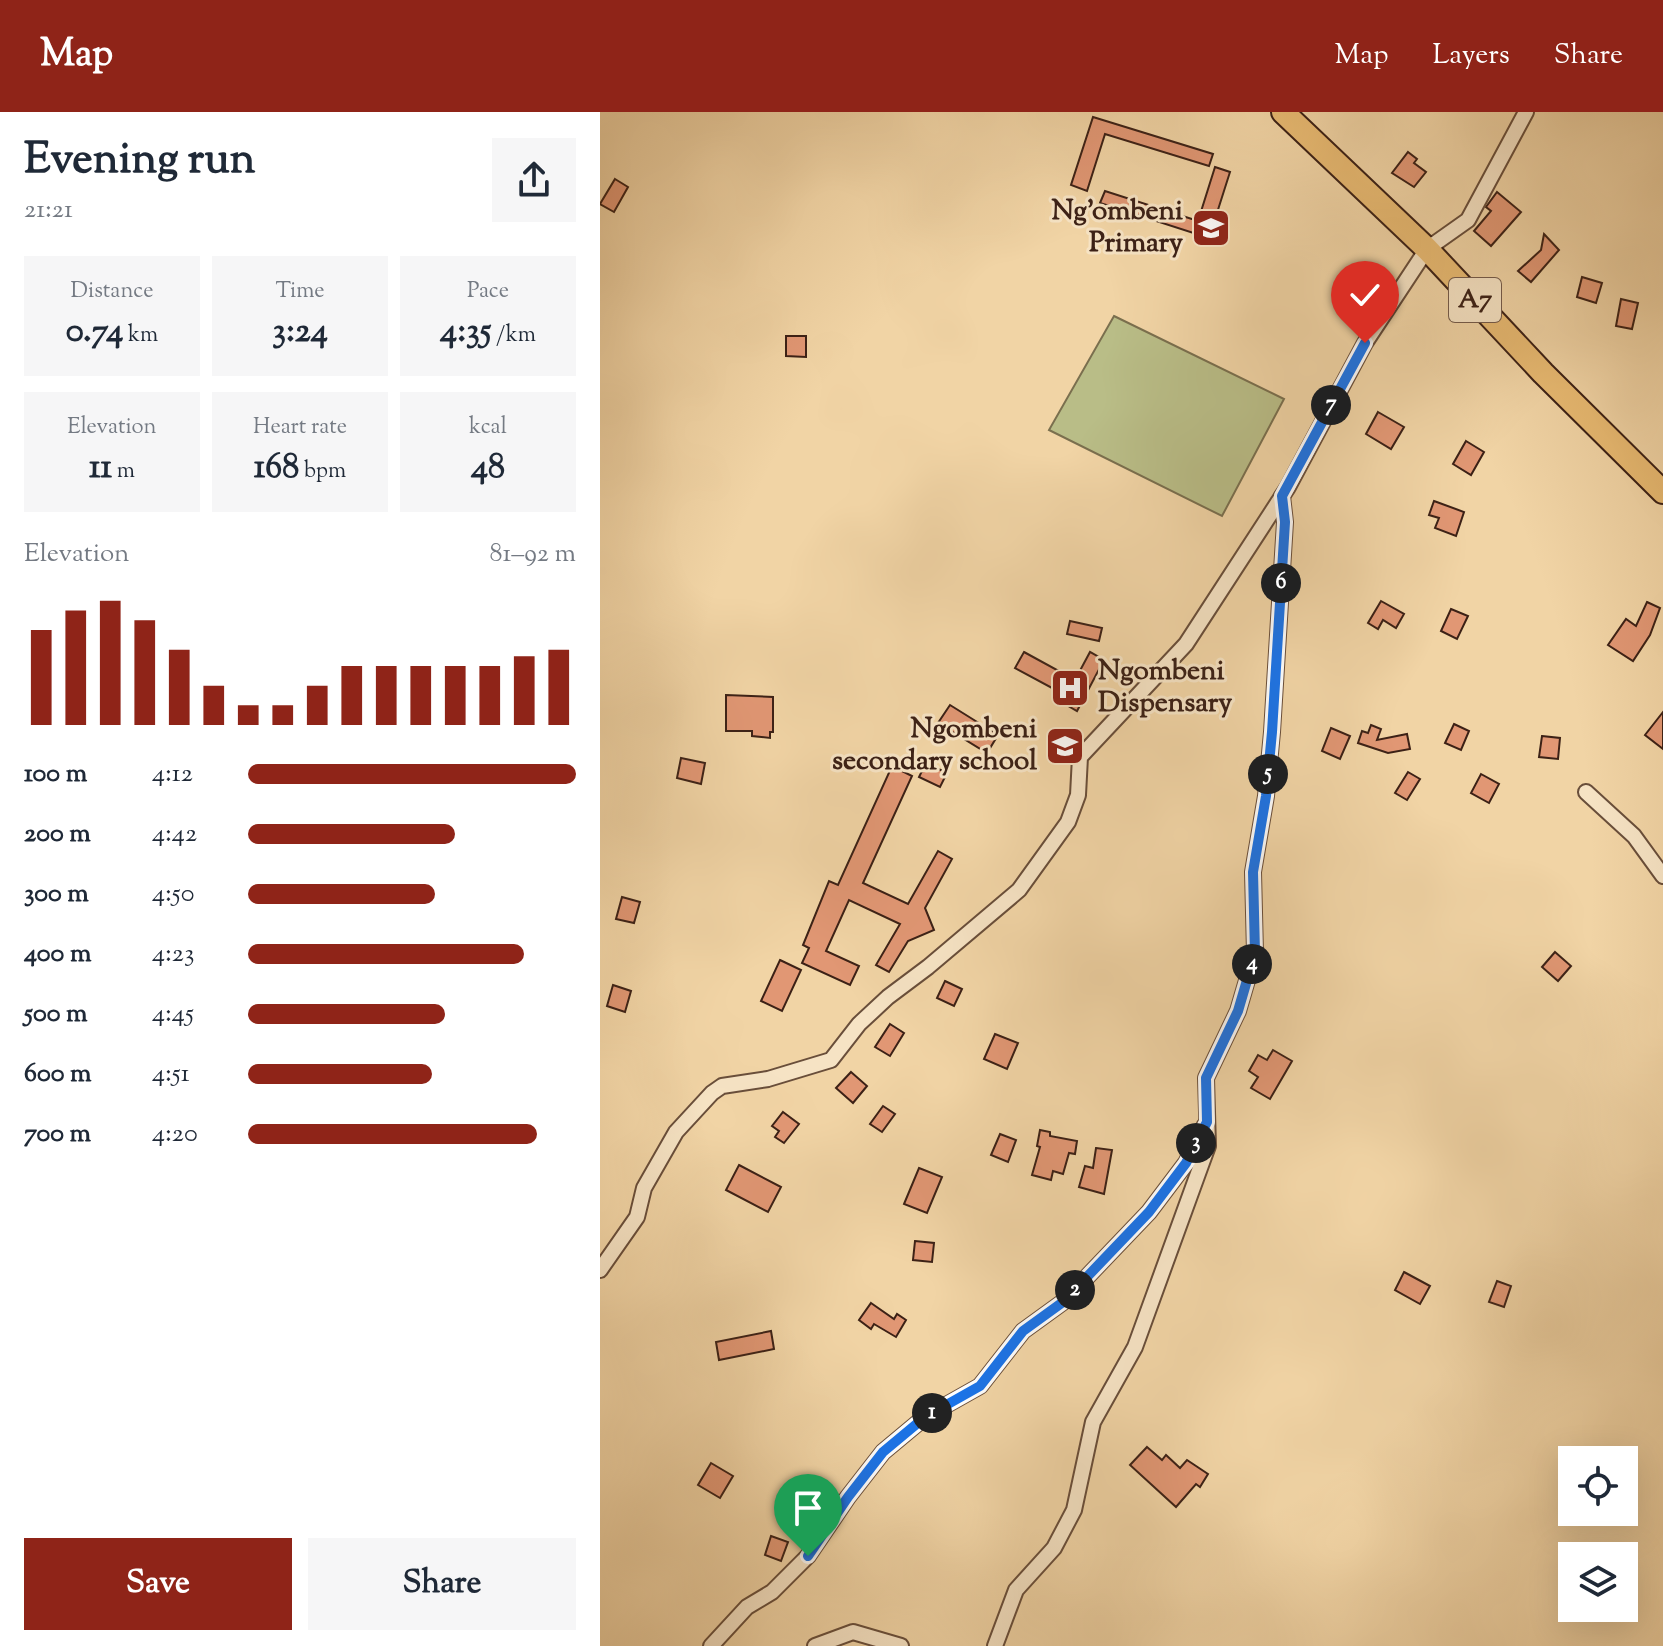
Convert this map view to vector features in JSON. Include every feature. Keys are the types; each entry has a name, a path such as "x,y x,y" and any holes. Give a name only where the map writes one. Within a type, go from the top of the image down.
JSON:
{"highway":[{"name":"A7","path":"1283,112 1427,249 1543,373 1663,492"}],"street":[{"path":"600,1270 637,1217 644,1188 676,1132 712,1093 722,1086 768,1079 831,1060 859,1024 888,997 1019,890 1068,822 1078,795 1080,757 1186,644 1282,496 1365,343 1427,249 1468,220 1526,112"},
{"path":"995,1646 1016,1590 1054,1548 1074,1510 1093,1422 1135,1347 1208,1146 1206,1078 1238,1011 1255,953 1253,872 1266,796 1272,732 1285,522 1282,496"},
{"path":"1586,792 1634,836 1663,876"},
{"path":"711,1646 747,1607 772,1592 808,1556 883,1452 925,1417 980,1386 1023,1331 1063,1302 1149,1212 1186,1163 1207,1122"},
{"path":"815,1646 853,1632 901,1646"}],"green space":[{"path":"1114,316 1284,399 1222,516 1049,430"}],"building":[{"path":"1093,117 1213,154 1209,166 1105,134 1087,191 1071,185"},
{"path":"1408,152 1417,159 1414,163 1426,172 1414,187 1392,173"},
{"path":"1215,167 1230,172 1209,238 1100,203 1105,191 1198,221"},
{"path":"615,179 628,187 614,212 600,204"},
{"path":"1497,192 1521,212 1491,246 1474,231 1491,211 1486,207"},
{"path":"1544,234 1559,250 1531,282 1518,271 1541,250"},
{"path":"1582,277 1602,283 1596,303 1577,297"},
{"path":"1621,299 1638,303 1632,329 1616,326"},
{"path":"786,336 806,336 806,357 786,356"},
{"path":"1378,412 1404,427 1391,449 1366,434"},
{"path":"1466,441 1484,452 1471,475 1453,464"},
{"path":"1434,501 1464,512 1456,536 1435,528 1439,518 1429,515"},
{"path":"1381,601 1404,614 1396,628 1383,620 1378,629 1368,623"},
{"path":"1647,602 1660,608 1650,635 1633,661 1608,645 1626,619 1636,626"},
{"path":"1451,609 1468,616 1457,639 1441,631"},
{"path":"1070,621 1102,628 1099,641 1067,634"},
{"name":"Ngombeni Dispensary","path":"1024,652 1075,680 1090,652 1104,660 1077,711 1063,703 1067,696 1015,668"},
{"path":"726,695 773,697 773,732 770,732 770,738 752,736 752,731 726,731"},
{"path":"950,705 998,735 987,753 938,723"},
{"path":"1663,712 1663,749 1645,735"},
{"path":"1454,724 1469,731 1461,750 1445,743"},
{"path":"1371,725 1381,729 1377,740 1407,734 1410,749 1388,753 1358,743 1362,731 1368,733"},
{"path":"1331,728 1350,736 1340,759 1322,751"},
{"path":"1542,736 1560,738 1558,759 1539,757"},
{"path":"681,758 705,763 701,784 677,778"},
{"path":"926,763 947,773 940,787 919,777"},
{"path":"892,766 912,776 863,883 908,904 938,851 952,859 925,908 934,930 908,941 889,972 876,965 900,924 849,900 826,951 859,966 850,985 802,963 809,948 803,945 829,881 838,885"},
{"path":"1408,772 1420,779 1407,800 1395,793"},
{"path":"1481,774 1499,784 1489,803 1471,793"},
{"path":"622,897 640,902 634,923 616,919"},
{"path":"1555,952 1571,966 1558,981 1542,967"},
{"path":"780,960 801,970 782,1011 761,1001"},
{"path":"945,981 962,989 954,1006 937,998"},
{"path":"613,985 631,991 625,1012 607,1006"},
{"path":"890,1024 904,1033 890,1056 875,1047"},
{"path":"995,1034 1018,1043 1007,1069 984,1059"},
{"path":"1273,1050 1292,1061 1270,1099 1251,1088 1258,1077 1249,1071 1258,1055 1267,1060"},
{"path":"851,1072 867,1086 853,1103 836,1088"},
{"path":"883,1106 895,1114 882,1132 870,1124"},
{"path":"783,1112 799,1124 784,1143 775,1137 779,1131 772,1126"},
{"path":"1040,1130 1050,1132 1050,1136 1077,1141 1075,1154 1069,1153 1063,1174 1053,1171 1051,1180 1032,1175 1040,1147 1037,1146"},
{"path":"1000,1134 1016,1140 1008,1162 991,1155"},
{"path":"1096,1148 1112,1150 1104,1194 1079,1187 1085,1166 1093,1168"},
{"path":"739,1165 781,1187 768,1212 726,1190"},
{"path":"919,1168 942,1177 927,1213 904,1204"},
{"path":"915,1241 934,1243 932,1262 913,1260"},
{"path":"1404,1272 1430,1286 1420,1304 1395,1290"},
{"path":"1497,1281 1511,1286 1504,1307 1489,1302"},
{"path":"871,1303 894,1319 897,1314 906,1320 896,1337 874,1324 871,1329 859,1320"},
{"path":"771,1331 774,1349 719,1360 716,1342"},
{"path":"1147,1447 1162,1460 1166,1455 1180,1468 1187,1460 1208,1474 1200,1487 1196,1484 1176,1507 1130,1465"},
{"path":"711,1463 733,1476 720,1498 698,1485"},
{"path":"771,1536 788,1542 781,1561 765,1555"}],"place":[{"name":"Ng'ombeni Primary","path":"1211,228"},
{"name":"Ngombeni Dispensary","path":"1070,688"},
{"name":"Ngombeni secondary school","path":"1065,746"}],"route":[{"path":"808,1556 883,1452 925,1417 980,1386 1023,1331 1063,1302 1149,1212 1186,1163 1207,1122 1206,1078 1238,1011 1255,953 1253,872 1266,796 1272,732 1285,522 1282,496 1365,343"}]}
